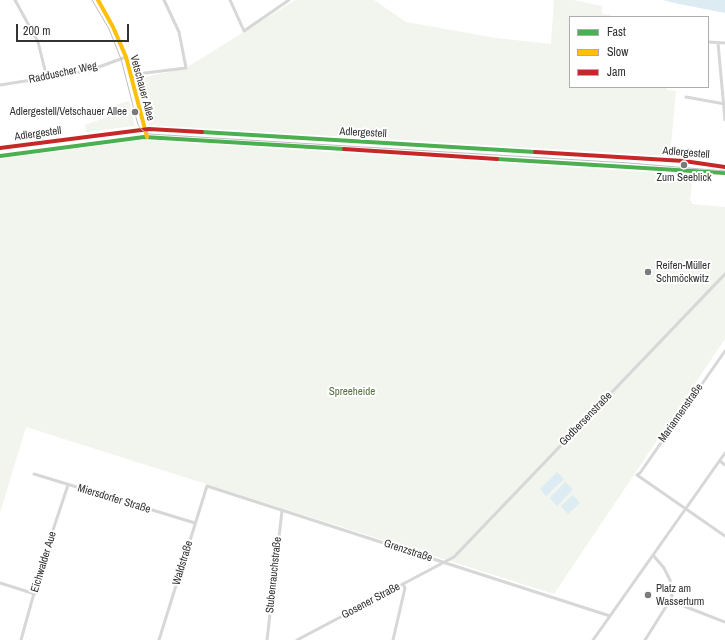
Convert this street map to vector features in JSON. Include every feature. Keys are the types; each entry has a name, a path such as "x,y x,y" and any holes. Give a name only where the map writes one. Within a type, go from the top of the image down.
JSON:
{"main road":[{"name":"Vetschauer Allee","path":"98,0 126,57 147,137"},
{"name":"Adlergestell","path":"0,148 144,129 684,161 725,167"},
{"name":"Adlergestell","path":"0,156 147,137 725,173"},
{"path":"14,146 15,154"}],"street":[{"path":"15,0 38,42 48,78"},
{"path":"132,77 145,73 186,68 179,32 164,0"},
{"path":"230,0 244,31 289,0"},
{"path":"709,42 725,43"},
{"path":"718,43 725,120"},
{"name":"Radduscher Weg","path":"0,85 88,71 126,57"},
{"path":"686,97 724,104"},
{"name":"Godbersenstraße","path":"445,563 457,554 725,274"},
{"name":"Mariannenstraße","path":"687,511 637,475 640,474 725,350"},
{"path":"593,640 653,555 687,511 725,453"},
{"path":"720,461 725,465"},
{"name":"Miersdorfer Straße","path":"34,474 195,523"},
{"name":"Eichwalder Aue","path":"21,640 35,594 44,557 68,485"},
{"name":"Grenzstraße","path":"207,486 610,616"},
{"name":"Waldstraße","path":"159,640 207,486"},
{"name":"Stubenrauchstraße","path":"267,640 282,511"},
{"path":"687,511 725,536"},
{"path":"646,640 671,601 670,580 664,568 653,555"},
{"name":"Gosener Straße","path":"297,640 445,563"},
{"path":"0,583 35,594"},
{"path":"393,640 405,588 404,584"},
{"path":"671,601 725,622"}],"green space":[{"path":"295,0 374,0 406,22 496,38 551,44 554,0 574,0 602,6 602,14 611,16 569,16 569,88 667,88 667,90 676,91 670,156 148,125 137,79 186,68"},
{"path":"129,101 135,126 86,132 85,125 110,116 108,107"},
{"name":"Spreeheide","path":"142,140 693,175 690,201 692,201 692,204 725,207 725,339 554,594 26,427 0,513 0,159"}],"shaded area":[{"path":"663,0 725,0 725,13 679,4"},
{"path":"557,472 564,479 546,496 540,489"},
{"path":"565,482 573,489 557,506 550,498"},
{"path":"573,495 580,503 568,514 561,506"}],"tram line":[{"path":"92,0 109,29 121,59 138,125 142,130 149,134 629,163 725,171"}],"traffic: fast":[{"path":"202,132 535,152"},
{"path":"0,156 144,137 344,149"},
{"path":"497,159 725,173"}],"traffic: slow":[{"path":"98,0 113,27 126,57 147,137"}],"traffic: jam":[{"path":"0,148 149,129 202,132"},
{"path":"344,149 497,159"},
{"path":"535,152 684,161 725,167"}],"place":[{"name":"Adlergestell/Vetschauer Allee","path":"135,112"},
{"name":"Zum Seeblick","path":"684,165"},
{"name":"Reifen-Müller Schmöckwitz","path":"648,272"},
{"name":"Platz am Wasserturm","path":"648,595"}]}
